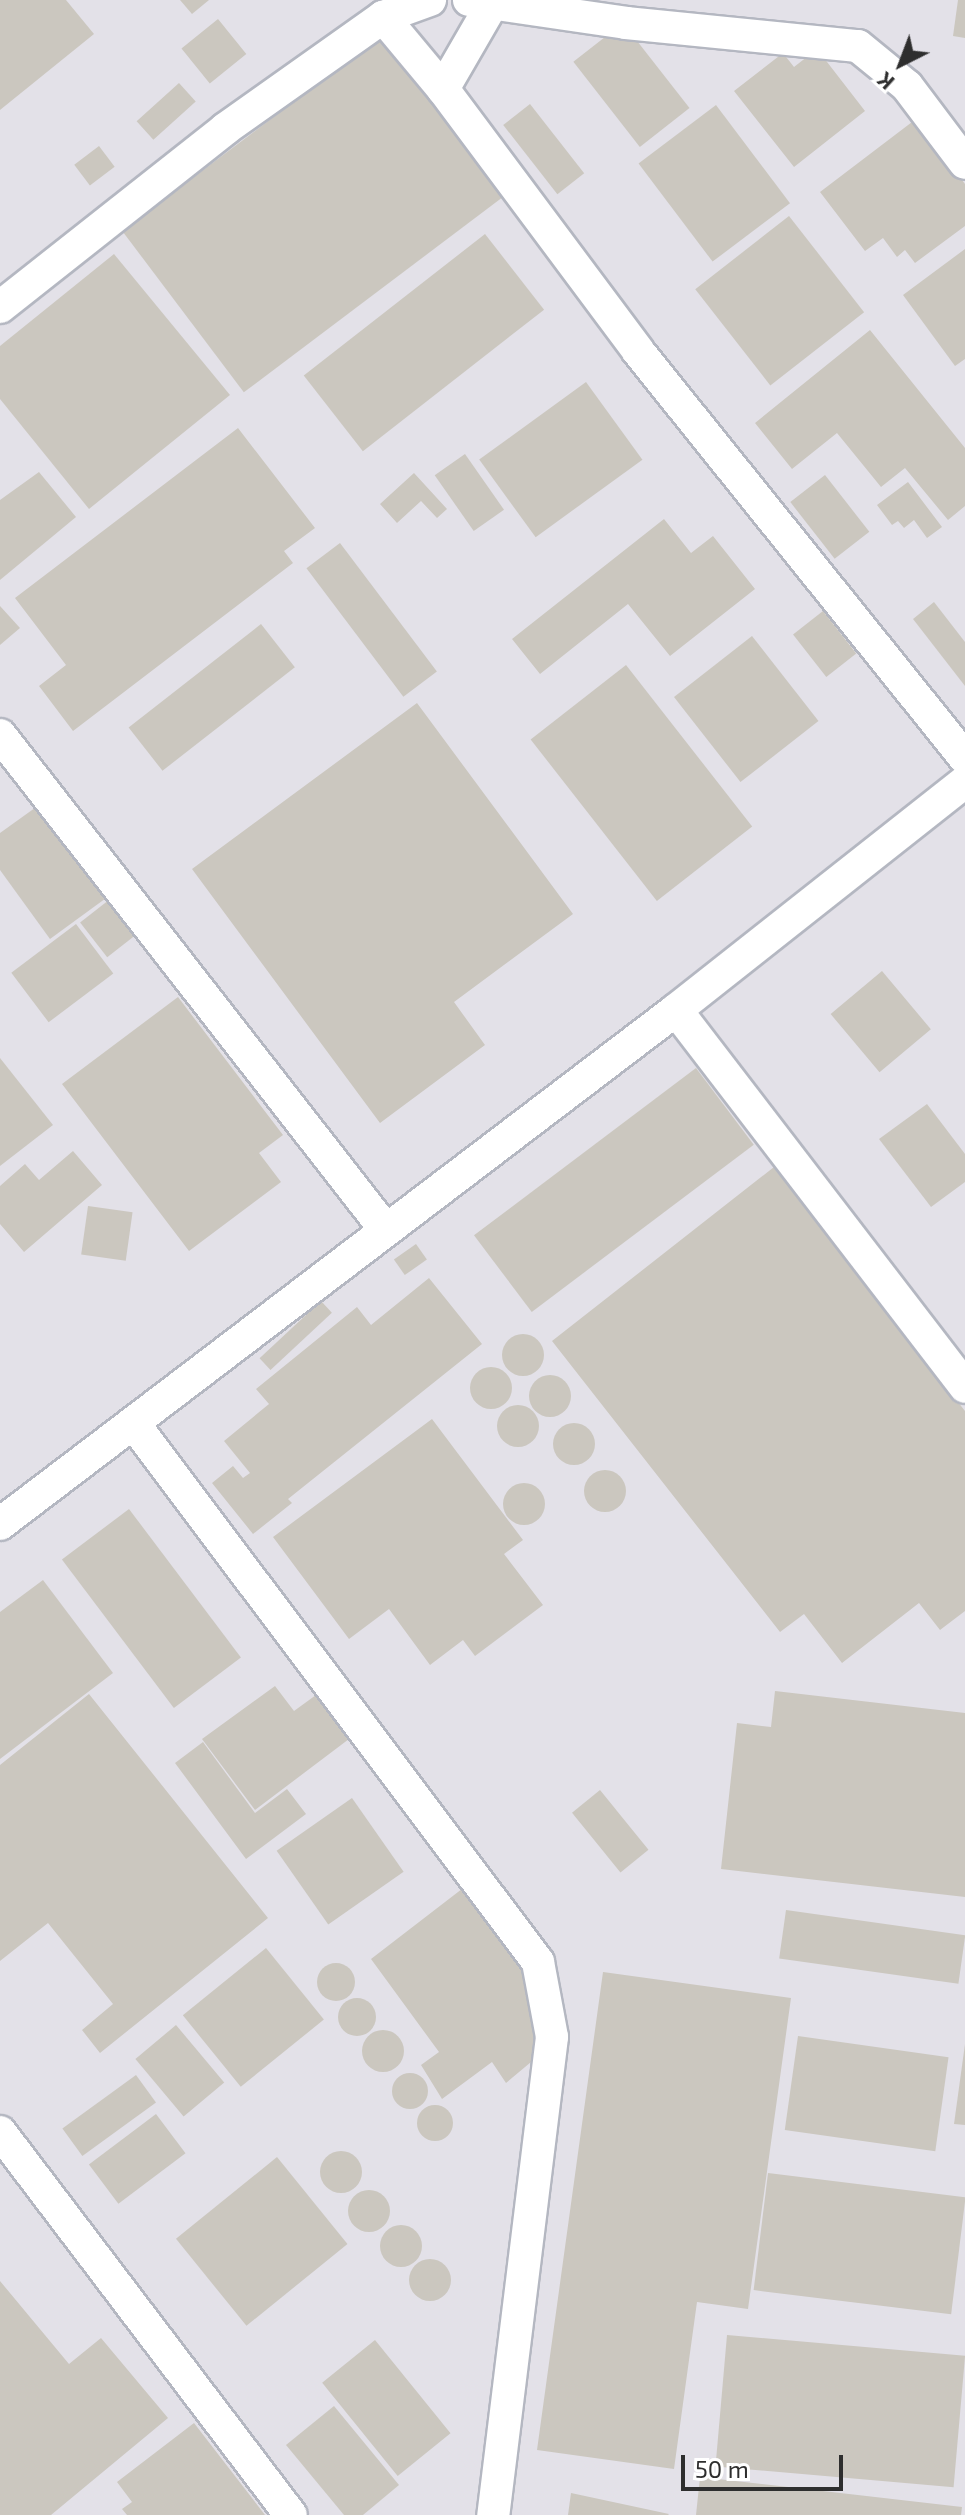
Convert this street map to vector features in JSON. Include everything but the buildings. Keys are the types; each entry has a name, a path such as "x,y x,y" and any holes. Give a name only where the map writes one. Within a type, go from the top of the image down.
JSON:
{"street":[{"path":"0,307 225,129 383,17 430,0"},
{"path":"443,89 480,2 858,46 907,86 965,163"},
{"path":"383,17 443,89 638,351 965,758"},
{"path":"0,735 385,1229"},
{"path":"0,1524 676,1010 965,782"},
{"path":"676,1010 965,1387"},
{"path":"134,1424 538,1962 552,2037 493,2515"},
{"path":"0,2132 291,2515"}],"shaded area":[{"path":"0,0 965,0 965,2515 0,2515"}]}
